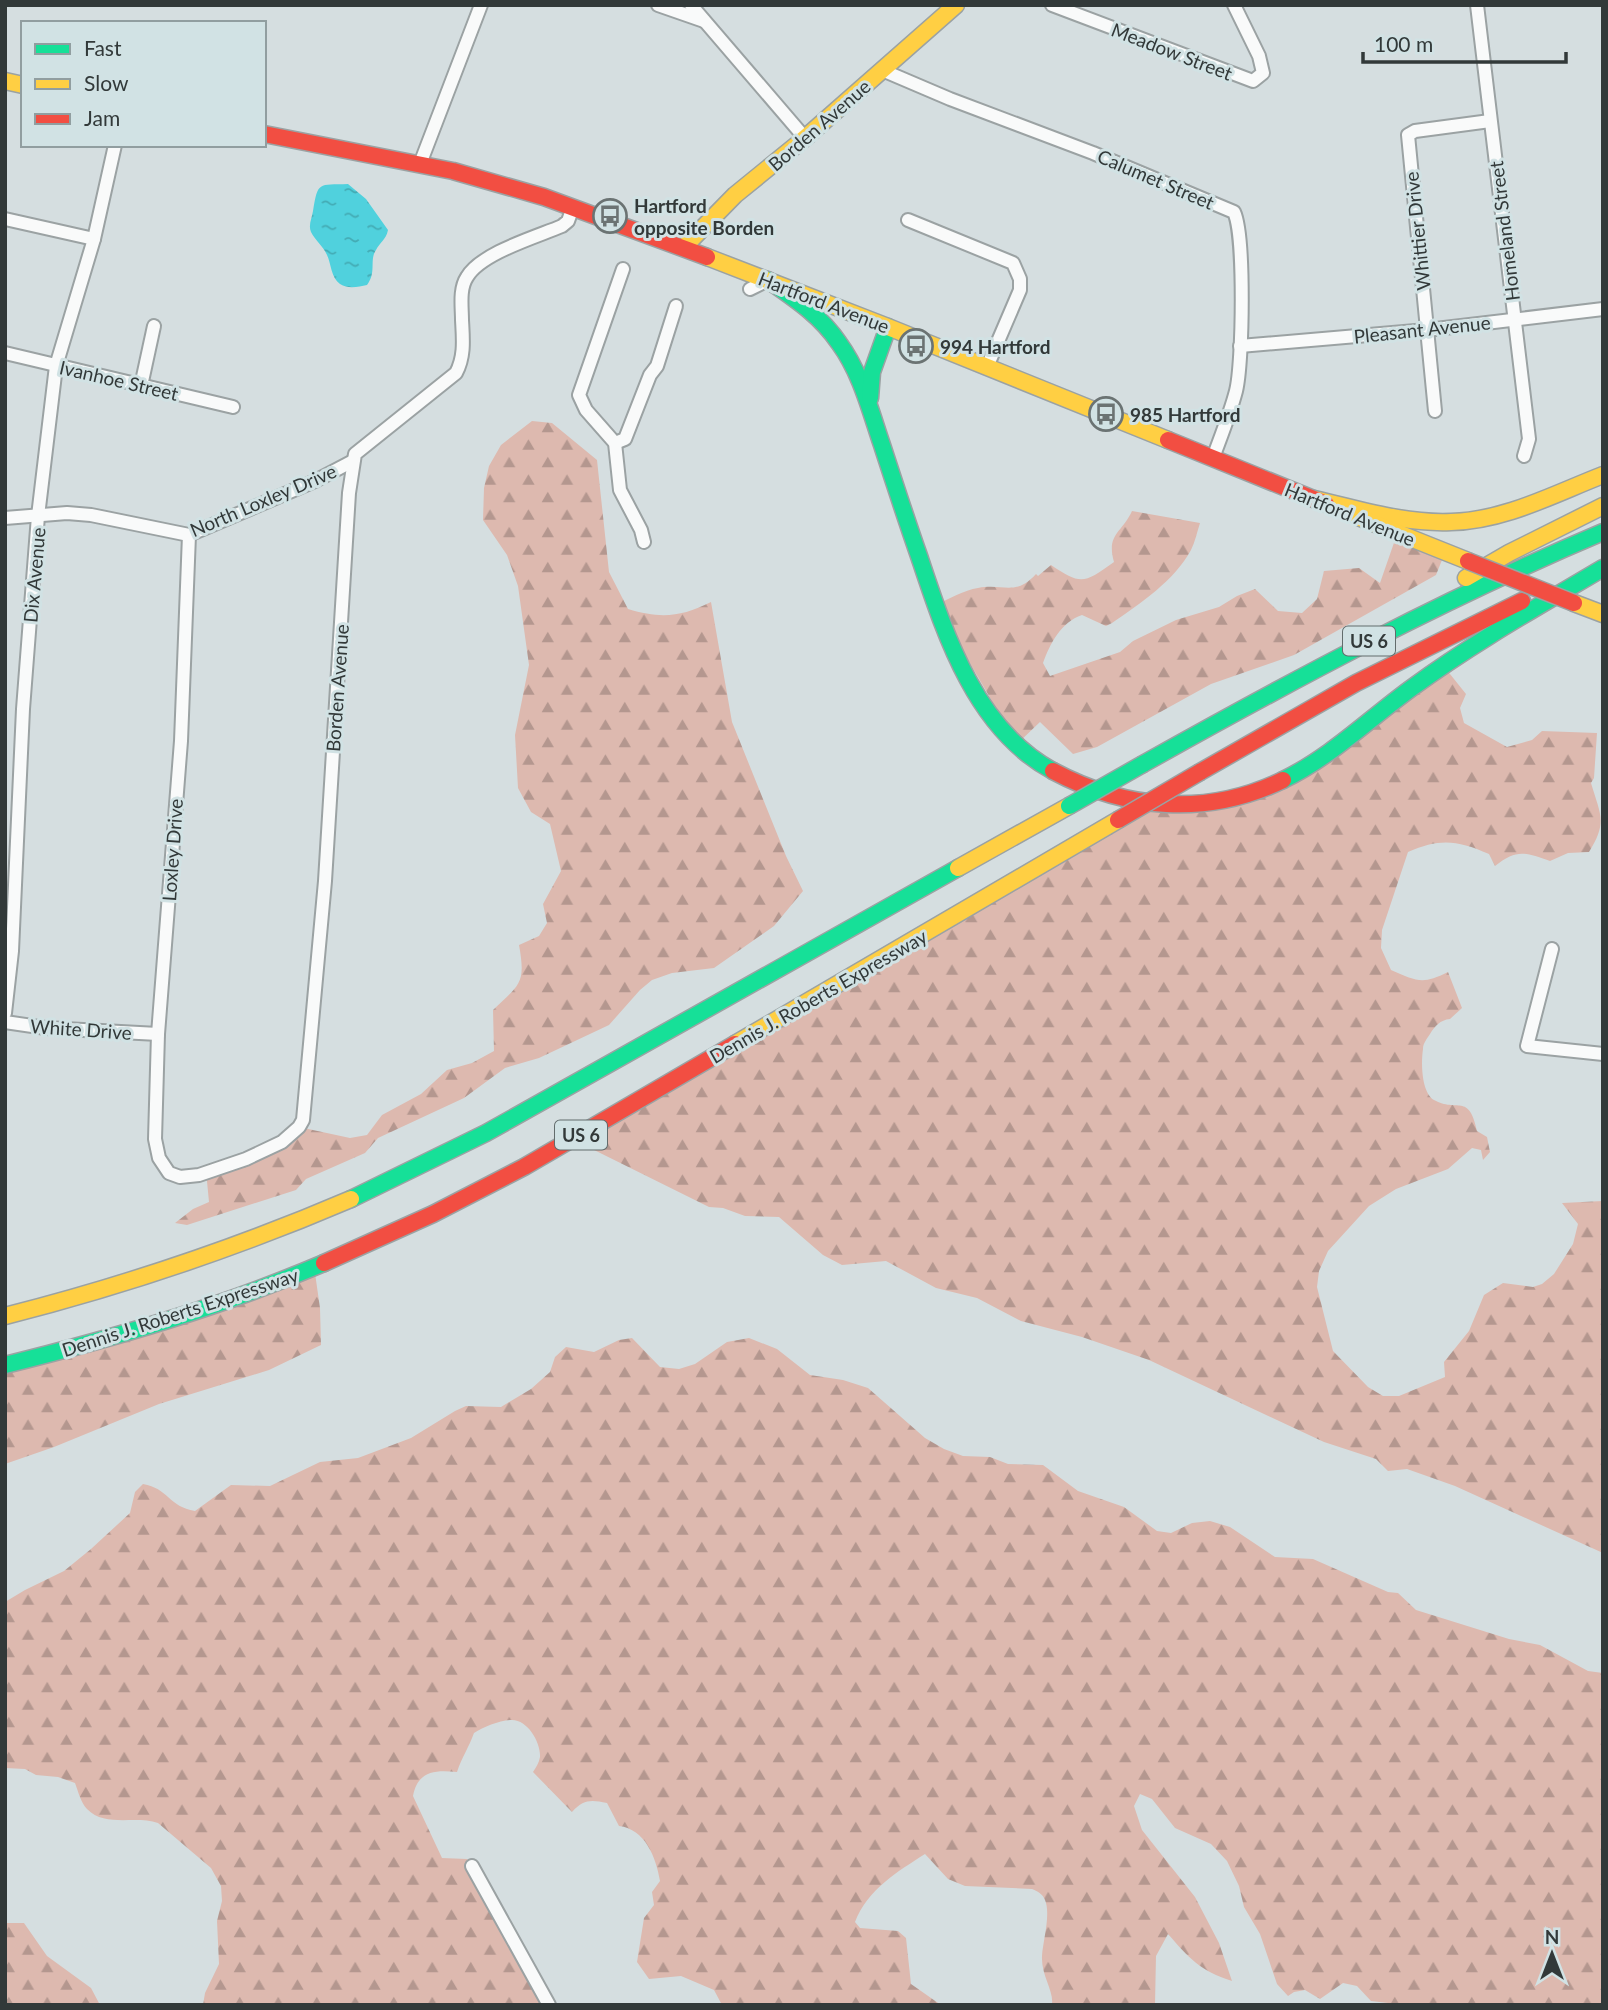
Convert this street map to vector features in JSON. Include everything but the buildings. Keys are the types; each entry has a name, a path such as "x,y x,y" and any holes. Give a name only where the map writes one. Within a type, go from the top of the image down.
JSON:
{"main road":[{"name":"Borden Avenue","path":"684,247 727,202 805,138 956,5"},
{"name":"Hartford Avenue","path":"266,134 420,164 505,185 573,207 684,247 888,327 1603,614"},
{"path":"768,280 812,311 837,337 855,369 947,640 982,706 1013,741 1053,772 1085,788 1136,803 1184,806 1221,802 1258,792 1291,777 1324,757 1411,688 1464,651 1603,567"},
{"path":"875,427 870,384 874,363 888,327"},
{"path":"1314,499 1405,517 1461,522 1498,514 1603,475"},
{"path":"1377,637 1476,572 1603,506"},
{"name":"US 6","path":"5,1315 118,1285 224,1250 316,1214 406,1173 516,1115 1143,764 1377,637 1501,576 1603,532"},
{"name":"Dennis J. Roberts Expressway","path":"5,1365 123,1333 265,1287 446,1207 578,1137 1312,707 1488,616 1603,567"}],"street":[{"path":"420,164 481,5"},
{"path":"658,5 704,21"},
{"path":"691,5 805,138"},
{"name":"Meadow Street","path":"1052,5 1253,82 1263,73 1259,56 1234,5"},
{"name":"Homeland Street","path":"1477,5 1529,439 1524,456"},
{"name":"Calumet Street","path":"882,70 950,99 1093,152 1234,212 1239,230 1240,345 1236,390 1213,458"},
{"name":"Whittier Drive","path":"1435,411 1408,135 1415,131 1490,121"},
{"name":"Dix Avenue","path":"5,1013 12,951 23,709 38,516 57,366 94,239 115,147"},
{"path":"353,461 362,447 456,373 462,362 462,290 467,277 475,268 501,252 562,226 568,221 573,207"},
{"path":"5,219 94,239"},
{"path":"908,220 1013,263 1020,279 1020,290 987,367"},
{"path":"623,269 579,395 586,410 615,443 620,490 641,530 644,542"},
{"path":"750,289 768,280"},
{"path":"615,443 625,439 650,375 657,366 676,306"},
{"name":"Pleasant Avenue","path":"1240,345 1427,330 1603,309"},
{"path":"141,386 154,326"},
{"name":"Ivanhoe Street","path":"5,354 233,407"},
{"name":"North Loxley Drive","path":"5,518 67,513 91,515 189,535 315,481 353,461"},
{"name":"Borden Avenue","path":"162,1165 169,1174 180,1177 199,1175 246,1159 282,1142 303,1120 321,933 353,461"},
{"name":"Loxley Drive","path":"162,1165 155,1139 158,1034 181,741 189,535"},
{"path":"1552,949 1527,1046 1603,1054"},
{"name":"White Drive","path":"5,1022 46,1028 158,1034"},
{"path":"472,1866 549,2005"}],"green space":[{"path":"532,421 552,423 597,460 609,572 628,609 671,615 711,602 732,722 786,856 803,891 774,926 714,968 672,973 652,980 609,1025 539,1058 505,1068 464,1098 378,1138 365,1153 306,1179 296,1190 187,1225 175,1223 193,1209 209,1202 206,1171 243,1159 299,1127 350,1138 367,1135 382,1115 421,1094 447,1070 472,1063 494,1051 493,1010 519,982 522,968 519,945 539,936 547,923 543,904 561,871 550,824 531,812 518,788 515,735 529,665 518,586 507,555 483,520 484,488 489,466 501,445"},
{"path":"1132,511 1200,523 1191,550 1176,572 1112,623 1106,626 1082,615 1062,628 1043,663 1050,676 1120,652 1133,641 1176,620 1219,607 1255,589 1278,611 1302,613 1317,599 1324,571 1359,568 1380,583 1396,537 1444,555 1436,575 1294,655 1211,684 1097,747 1073,754 1040,722 1017,744 936,605 973,589 1022,585 1051,565 1077,579 1089,578 1114,562 1114,539"},
{"path":"1446,669 1466,694 1460,708 1464,723 1507,747 1532,740 1542,731 1597,733 1594,778 1591,783 1599,811 1599,833 1589,852 1568,853 1550,861 1521,854 1509,857 1495,866 1489,854 1448,842 1430,844 1408,852 1382,930 1381,948 1391,970 1407,977 1425,980 1448,972 1462,1008 1450,1019 1438,1024 1424,1043 1424,1084 1434,1100 1466,1107 1474,1119 1477,1131 1487,1137 1490,1152 1483,1160 1481,1150 1472,1148 1448,1169 1396,1189 1369,1206 1328,1251 1319,1271 1317,1287 1333,1351 1368,1387 1383,1396 1399,1396 1445,1377 1444,1362 1469,1331 1484,1295 1503,1283 1533,1287 1542,1284 1554,1274 1573,1244 1578,1224 1562,1203 1603,1201 1603,1553 1455,1486 1407,1469 1388,1471 1376,1459 1324,1442 1149,1360 1082,1337 1021,1321 977,1298 936,1288 886,1261 842,1265 823,1255 779,1217 745,1216 723,1208 709,1207 580,1143 1145,810 1241,803"},
{"path":"315,1273 321,1345 269,1370 159,1404 5,1464 5,1365"},
{"path":"632,1338 660,1367 679,1369 695,1364 727,1342 749,1338 777,1349 810,1375 843,1380 868,1388 925,1438 944,1449 963,1456 990,1457 1008,1464 1043,1465 1078,1491 1124,1507 1157,1531 1171,1533 1192,1523 1210,1521 1230,1527 1275,1557 1313,1559 1388,1592 1398,1593 1416,1610 1509,1639 1540,1645 1588,1671 1603,1673 1603,2005 1405,2005 1371,2001 1357,1986 1343,1983 1320,1999 1305,1990 1288,1996 1277,1984 1260,1934 1244,1907 1239,1886 1227,1861 1211,1844 1175,1828 1152,1799 1140,1794 1134,1806 1142,1830 1195,1897 1219,1943 1232,1981 1211,1973 1196,1963 1168,1934 1156,1956 1155,2005 1052,2005 1042,1963 1047,1913 1043,1896 1032,1889 965,1886 948,1879 925,1854 875,1891 855,1922 860,1928 898,1931 906,1938 911,1984 941,2005 722,2005 714,1990 681,1976 649,1979 637,1962 644,1918 654,1905 652,1892 660,1881 648,1846 636,1832 619,1826 607,1803 588,1801 572,1812 533,1772 540,1757 538,1745 528,1728 512,1720 492,1724 474,1733 457,1772 429,1773 419,1781 413,1796 442,1858 467,1859 478,1873 550,2005 203,2005 205,1993 219,1964 217,1921 222,1901 221,1886 211,1868 158,1823 112,1820 94,1815 85,1806 75,1783 58,1777 36,1775 25,1769 5,1768 5,1602 64,1571 91,1549 130,1513 135,1492 143,1484 158,1489 179,1506 195,1511 231,1485 270,1486 320,1462 358,1458 411,1438 466,1406 501,1407 531,1389 550,1372 555,1357 566,1347 594,1352 619,1340"},
{"path":"5,1923 24,1923 47,1956 91,1988 100,2005 5,2005"}],"water":[{"path":"348,184 366,199 388,230 374,254 367,285 353,287 343,286 337,281 327,255 310,227 318,190 325,185"}],"traffic: fast":[{"path":"768,280 815,316 832,333 847,355 864,392 940,617 966,677 1003,731 1026,753 1053,771"},
{"path":"870,398 872,372 888,327"},
{"path":"1143,764 1427,613 1603,532"},
{"path":"1283,780 1334,749 1459,655 1603,568"},
{"path":"1069,806 1143,764"},
{"path":"351,1199 486,1133 958,868"},
{"path":"5,1365 167,1320 246,1294 324,1263"}],"traffic: slow":[{"path":"684,247 735,195 805,138 956,5"},
{"path":"5,81 21,85"},
{"path":"707,257 1168,440"},
{"path":"1314,499 1416,521 1451,522 1509,512 1603,475"},
{"path":"1466,578 1509,553 1603,506"},
{"path":"1358,517 1468,561"},
{"path":"1574,603 1603,614"},
{"path":"958,868 1069,806"},
{"path":"735,1044 1118,820"},
{"path":"5,1316 180,1264 351,1199"}],"traffic: jam":[{"path":"266,134 453,171 544,197 707,257"},
{"path":"1168,440 1326,504"},
{"path":"1468,561 1574,603"},
{"path":"1200,772 1356,683 1522,601"},
{"path":"1053,771 1109,794 1167,804 1225,800 1283,780"},
{"path":"1118,820 1200,772"},
{"path":"324,1263 433,1214 524,1167 735,1044"}],"place":[{"name":"Hartford opposite Borden","path":"610,216"},
{"name":"994 Hartford","path":"916,346"},
{"name":"985 Hartford","path":"1106,414"}]}
